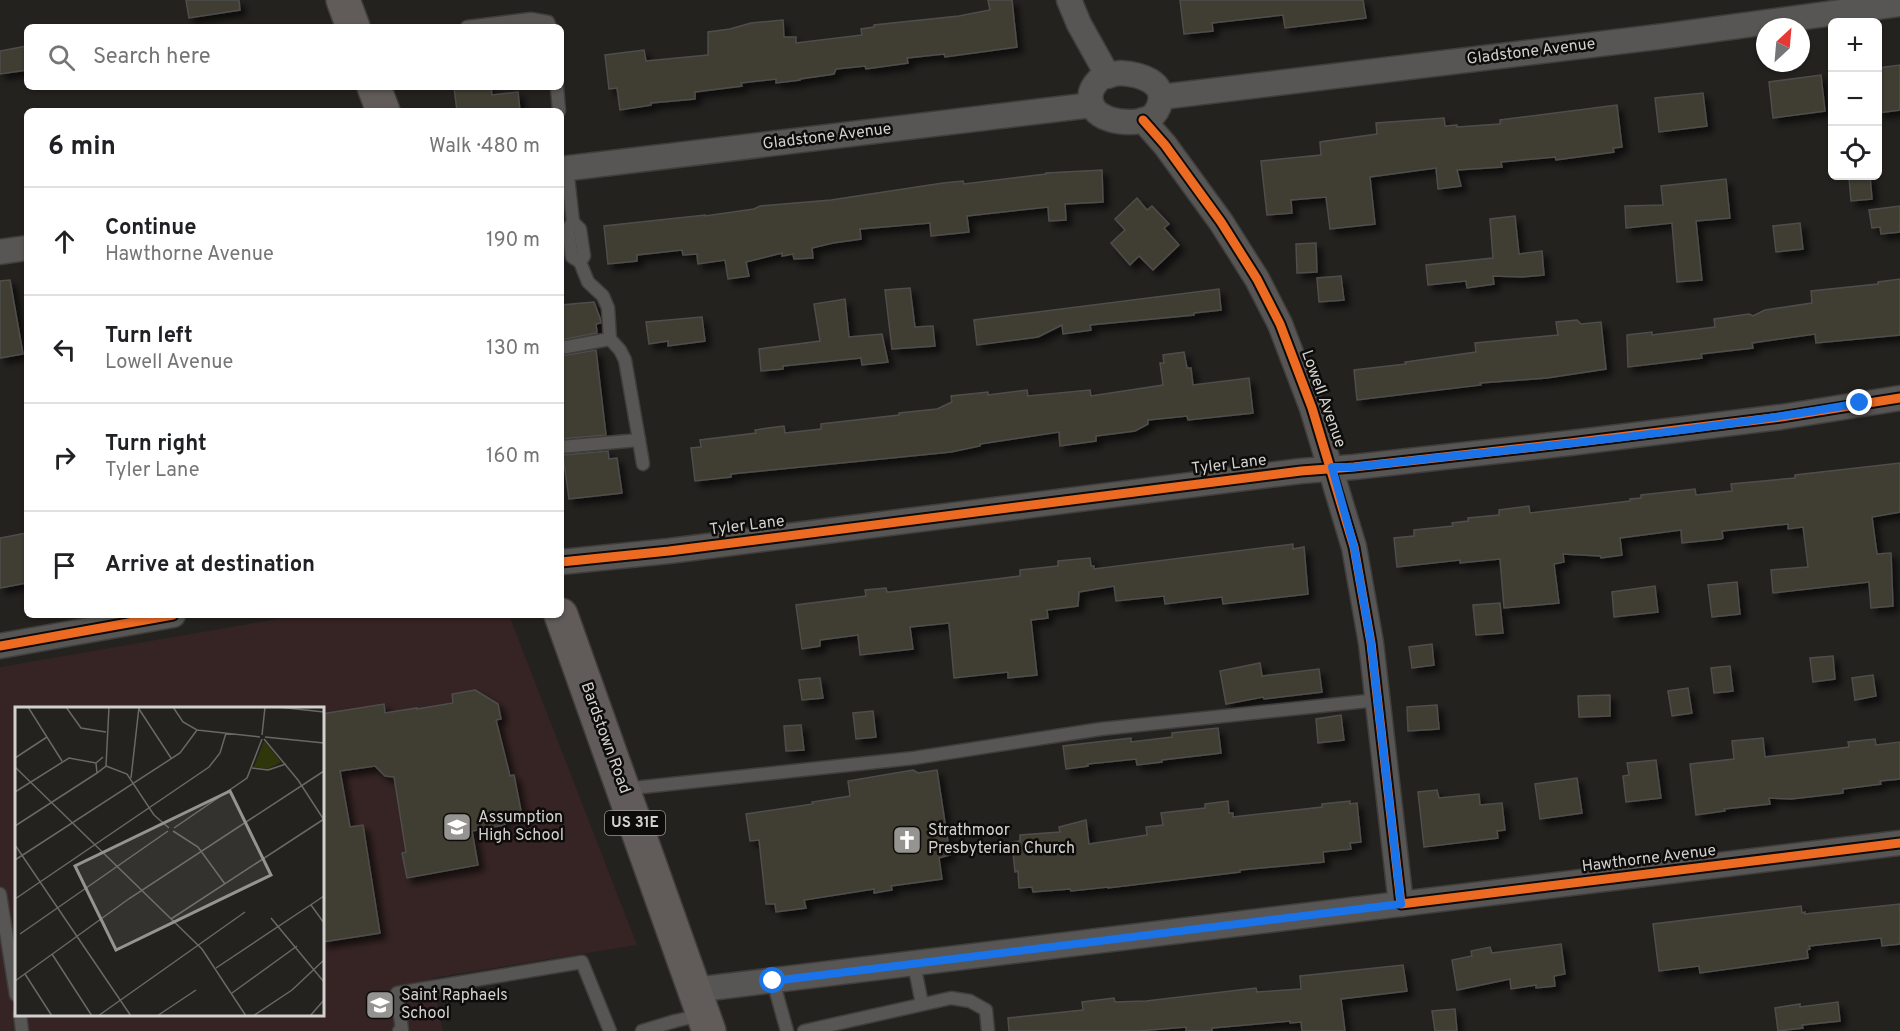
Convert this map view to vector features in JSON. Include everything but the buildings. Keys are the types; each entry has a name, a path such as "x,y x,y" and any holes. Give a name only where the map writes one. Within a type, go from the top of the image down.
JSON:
{"main road":[{"path":"343,0 352,24"},
{"path":"375,90 382,108"},
{"name":"Bardstown Road","path":"562,618 702,1012"}],"street":[{"path":"1070,0 1079,24 1108,76"},
{"name":"Gladstone Avenue","path":"1161,97 1665,36 1900,4"},
{"path":"1127,74 1148,79 1156,85 1161,97 1157,111 1148,119 1129,123 1114,121 1101,115 1092,105 1090,97 1097,81 1108,76 1127,74"},
{"name":"Gladstone Avenue","path":"564,169 1092,105"},
{"name":"Lowell Avenue","path":"1143,120 1165,145 1221,222 1257,279 1280,324 1332,467 1354,547 1371,643 1401,904"},
{"path":"0,252 24,248"},
{"name":"Tyler Lane","path":"564,562 1332,467 1354,467 1781,417 1900,398"},
{"path":"0,646 156,618"},
{"name":"Hawthorne Avenue","path":"702,1012 773,981 1900,843"}],"lane":[{"path":"491,24 531,19 549,24"},
{"path":"557,90 559,108"},
{"path":"564,169 572,257 580,262 588,282 603,296 608,308 610,339 620,350 624,360 643,464"},
{"path":"564,347 610,339"},
{"path":"564,447 639,440"},
{"path":"622,789 903,759 1101,729 1377,700"},
{"path":"0,894 15,989"},
{"path":"399,1031 402,1030 397,993 582,962 610,1031"},
{"path":"914,964 922,1004"},
{"path":"773,981 787,1031"},
{"path":"804,1031 951,998 970,1001 986,1010 988,1031"},
{"path":"642,1031 702,1012"},
{"path":"20,1016 22,1031"}],"shaded area":[{"name":"Assumption High School","path":"283,618 510,618 637,945 432,978 443,1031 0,1031 0,667"}],"cycle path":[{"path":"1143,120 1165,145 1221,222 1257,279 1280,324 1312,408 1354,547 1371,643 1401,904 1900,843"},
{"path":"564,562 669,551 1301,471 1570,443 1781,417 1900,398"},
{"path":"0,646 156,618"}],"place":[{"name":"Assumption High School","path":"457,827"},
{"name":"Strathmoor Presbyterian Church","path":"907,840"},
{"name":"Saint Raphaels School","path":"380,1005"}],"route":[{"path":"773,981 1401,904 1371,643 1354,547 1332,467 1354,467 1570,443 1781,417 1860,403"}]}
